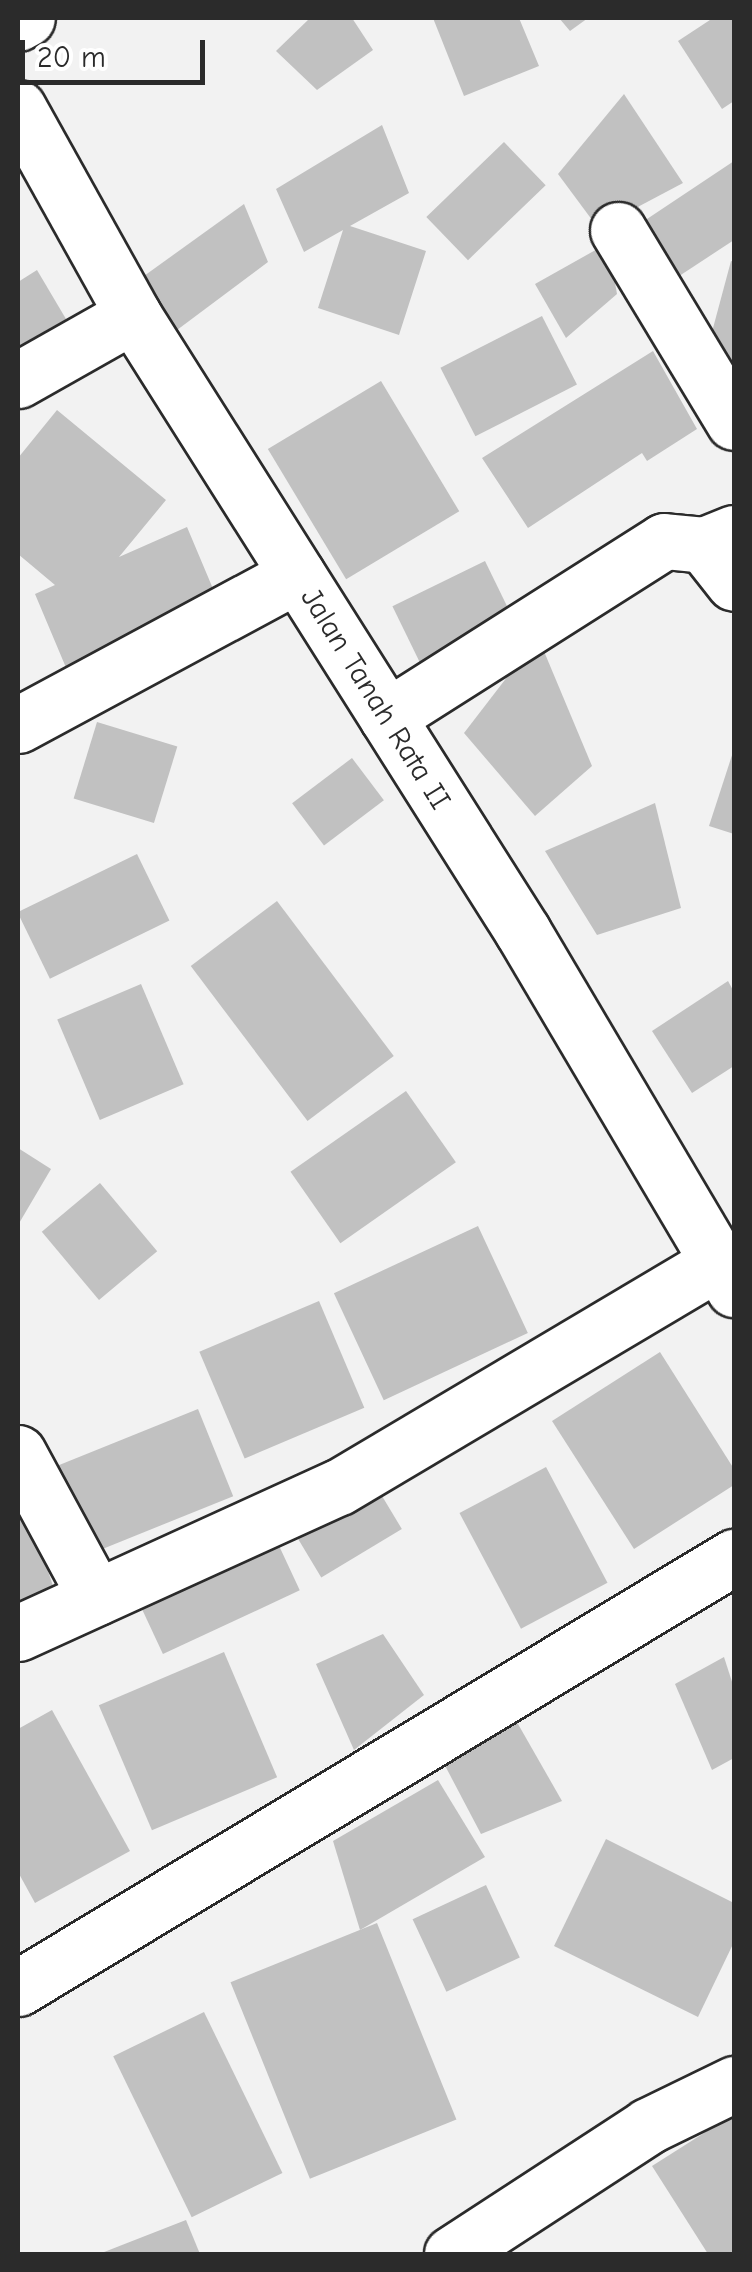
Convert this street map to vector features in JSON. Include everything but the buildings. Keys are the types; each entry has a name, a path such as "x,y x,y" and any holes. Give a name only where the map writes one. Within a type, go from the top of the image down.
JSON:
{"street":[{"path":"18,23 27,18"},
{"name":"Jalan Tanah Rata II","path":"18,108 133,315 387,717 726,1275"},
{"path":"618,230 734,422"},
{"path":"18,380 133,315"},
{"path":"387,717 664,541 724,554"},
{"path":"18,725 297,575"},
{"path":"18,1633 339,1486 726,1275"},
{"path":"18,1453 96,1597"},
{"path":"18,1988 734,1558"},
{"path":"452,2254 648,2126 734,2084"}]}
